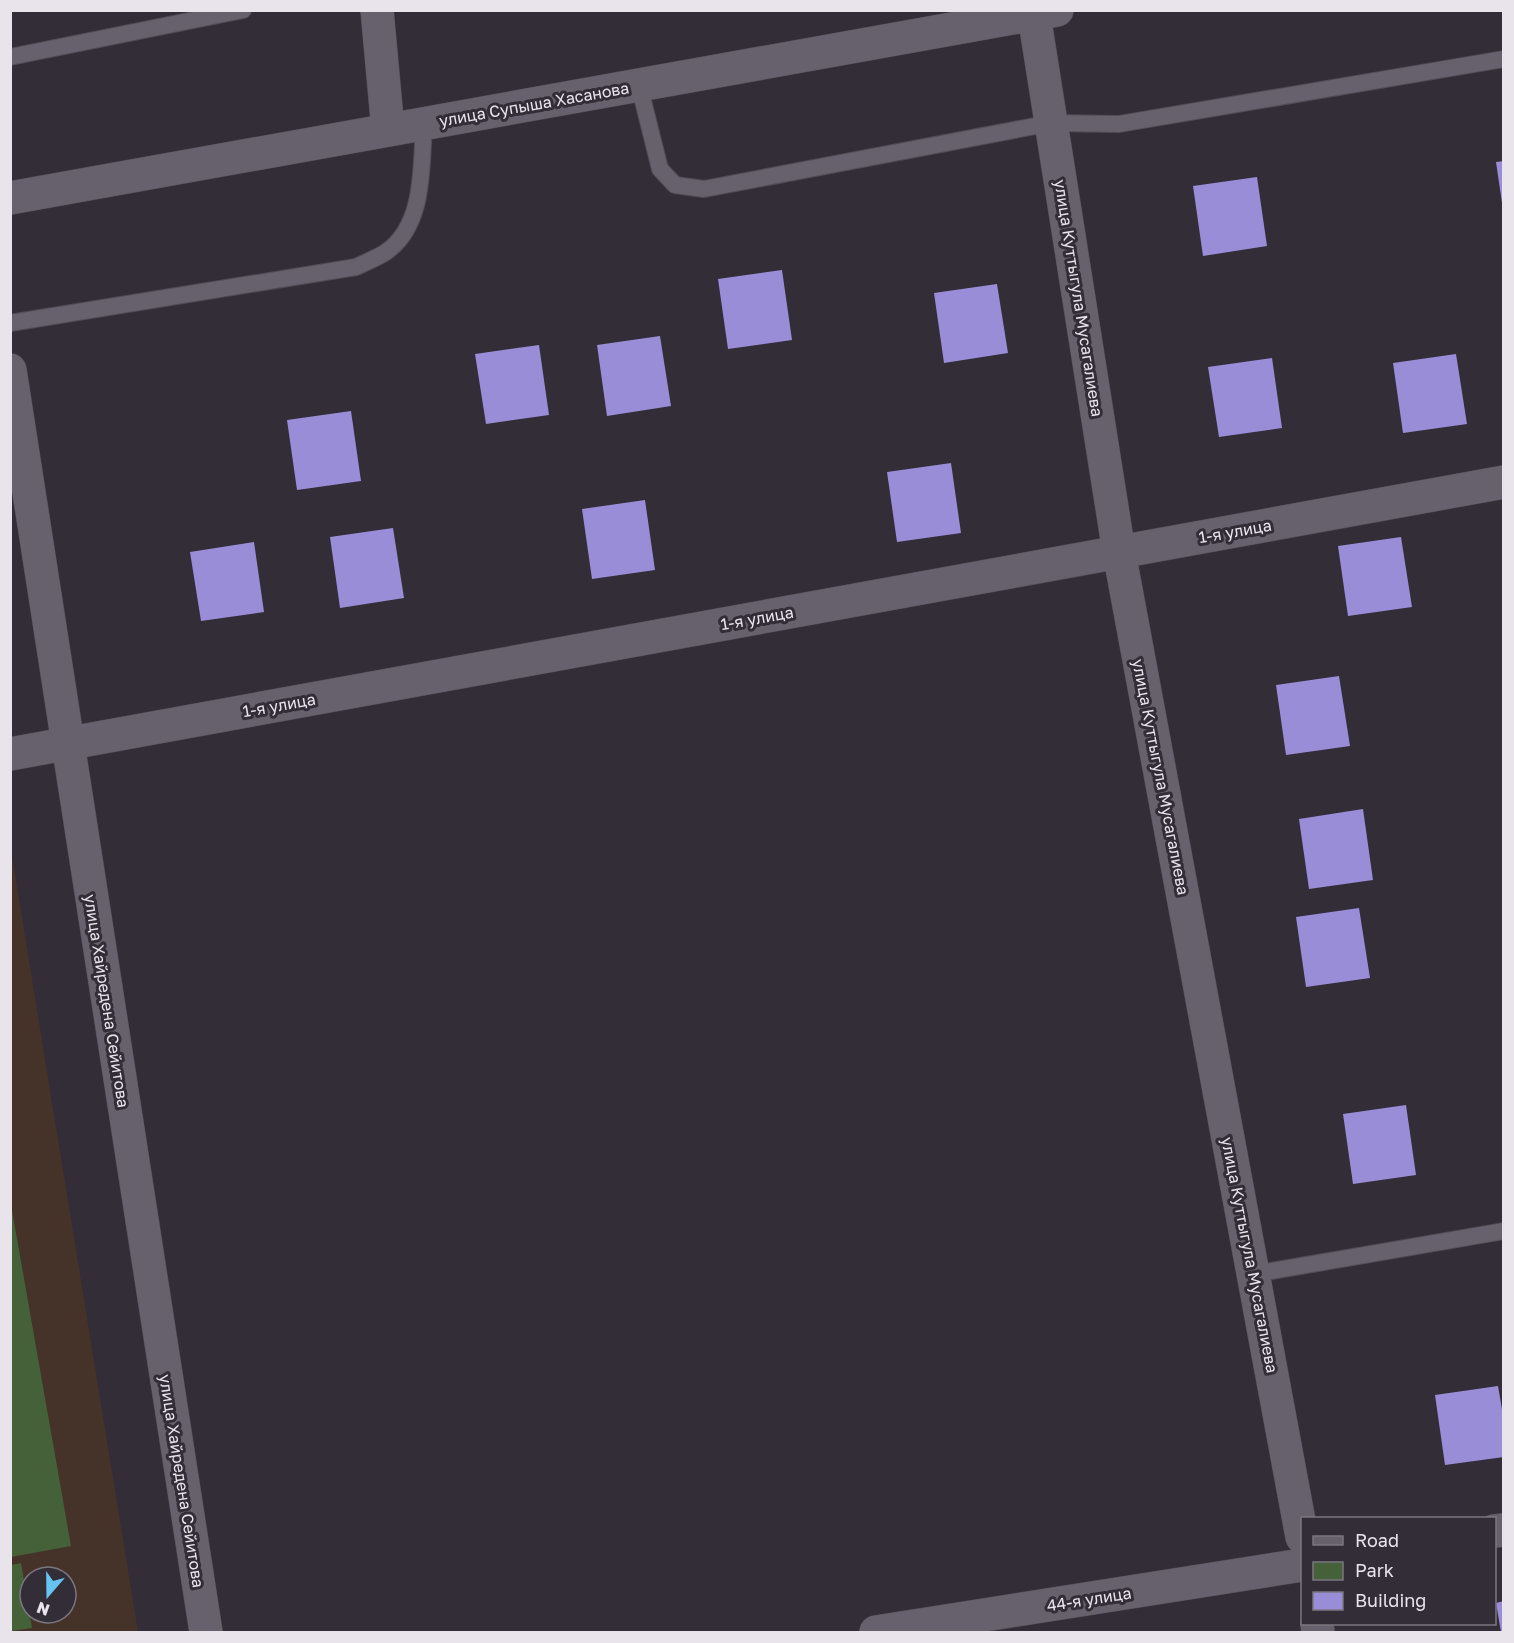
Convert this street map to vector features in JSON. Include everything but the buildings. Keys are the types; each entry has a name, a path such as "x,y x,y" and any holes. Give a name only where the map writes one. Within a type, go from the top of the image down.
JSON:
{"street":[{"path":"377,10 388,130"},
{"name":"улица Супыша Хасанова","path":"10,198 1046,13"},
{"name":"улица Куттыгула Мусагалиева","path":"1046,13 1051,123 1119,552 1301,1532"},
{"name":"улица Хайредена Сейитова","path":"10,370 206,1632"},
{"name":"1-я улица","path":"10,754 1503,482"},
{"name":"44-я улица","path":"876,1632 1301,1565"}],"lane":[{"path":"10,57 243,10"},
{"path":"639,85 660,169 675,185 704,189 1051,123 1119,124 1503,59"},
{"path":"10,323 356,267 386,252 408,230 420,189 424,124"},
{"path":"1254,1274 1503,1231"}],"shaded area":[{"path":"11,850 138,1632 11,1632"}],"green space":[{"path":"10,1199 71,1546 11,1557 10,1557"},
{"path":"21,1563 21,1565 18,1565 18,1625 31,1625 32,1628 11,1631 11,1565"}]}
